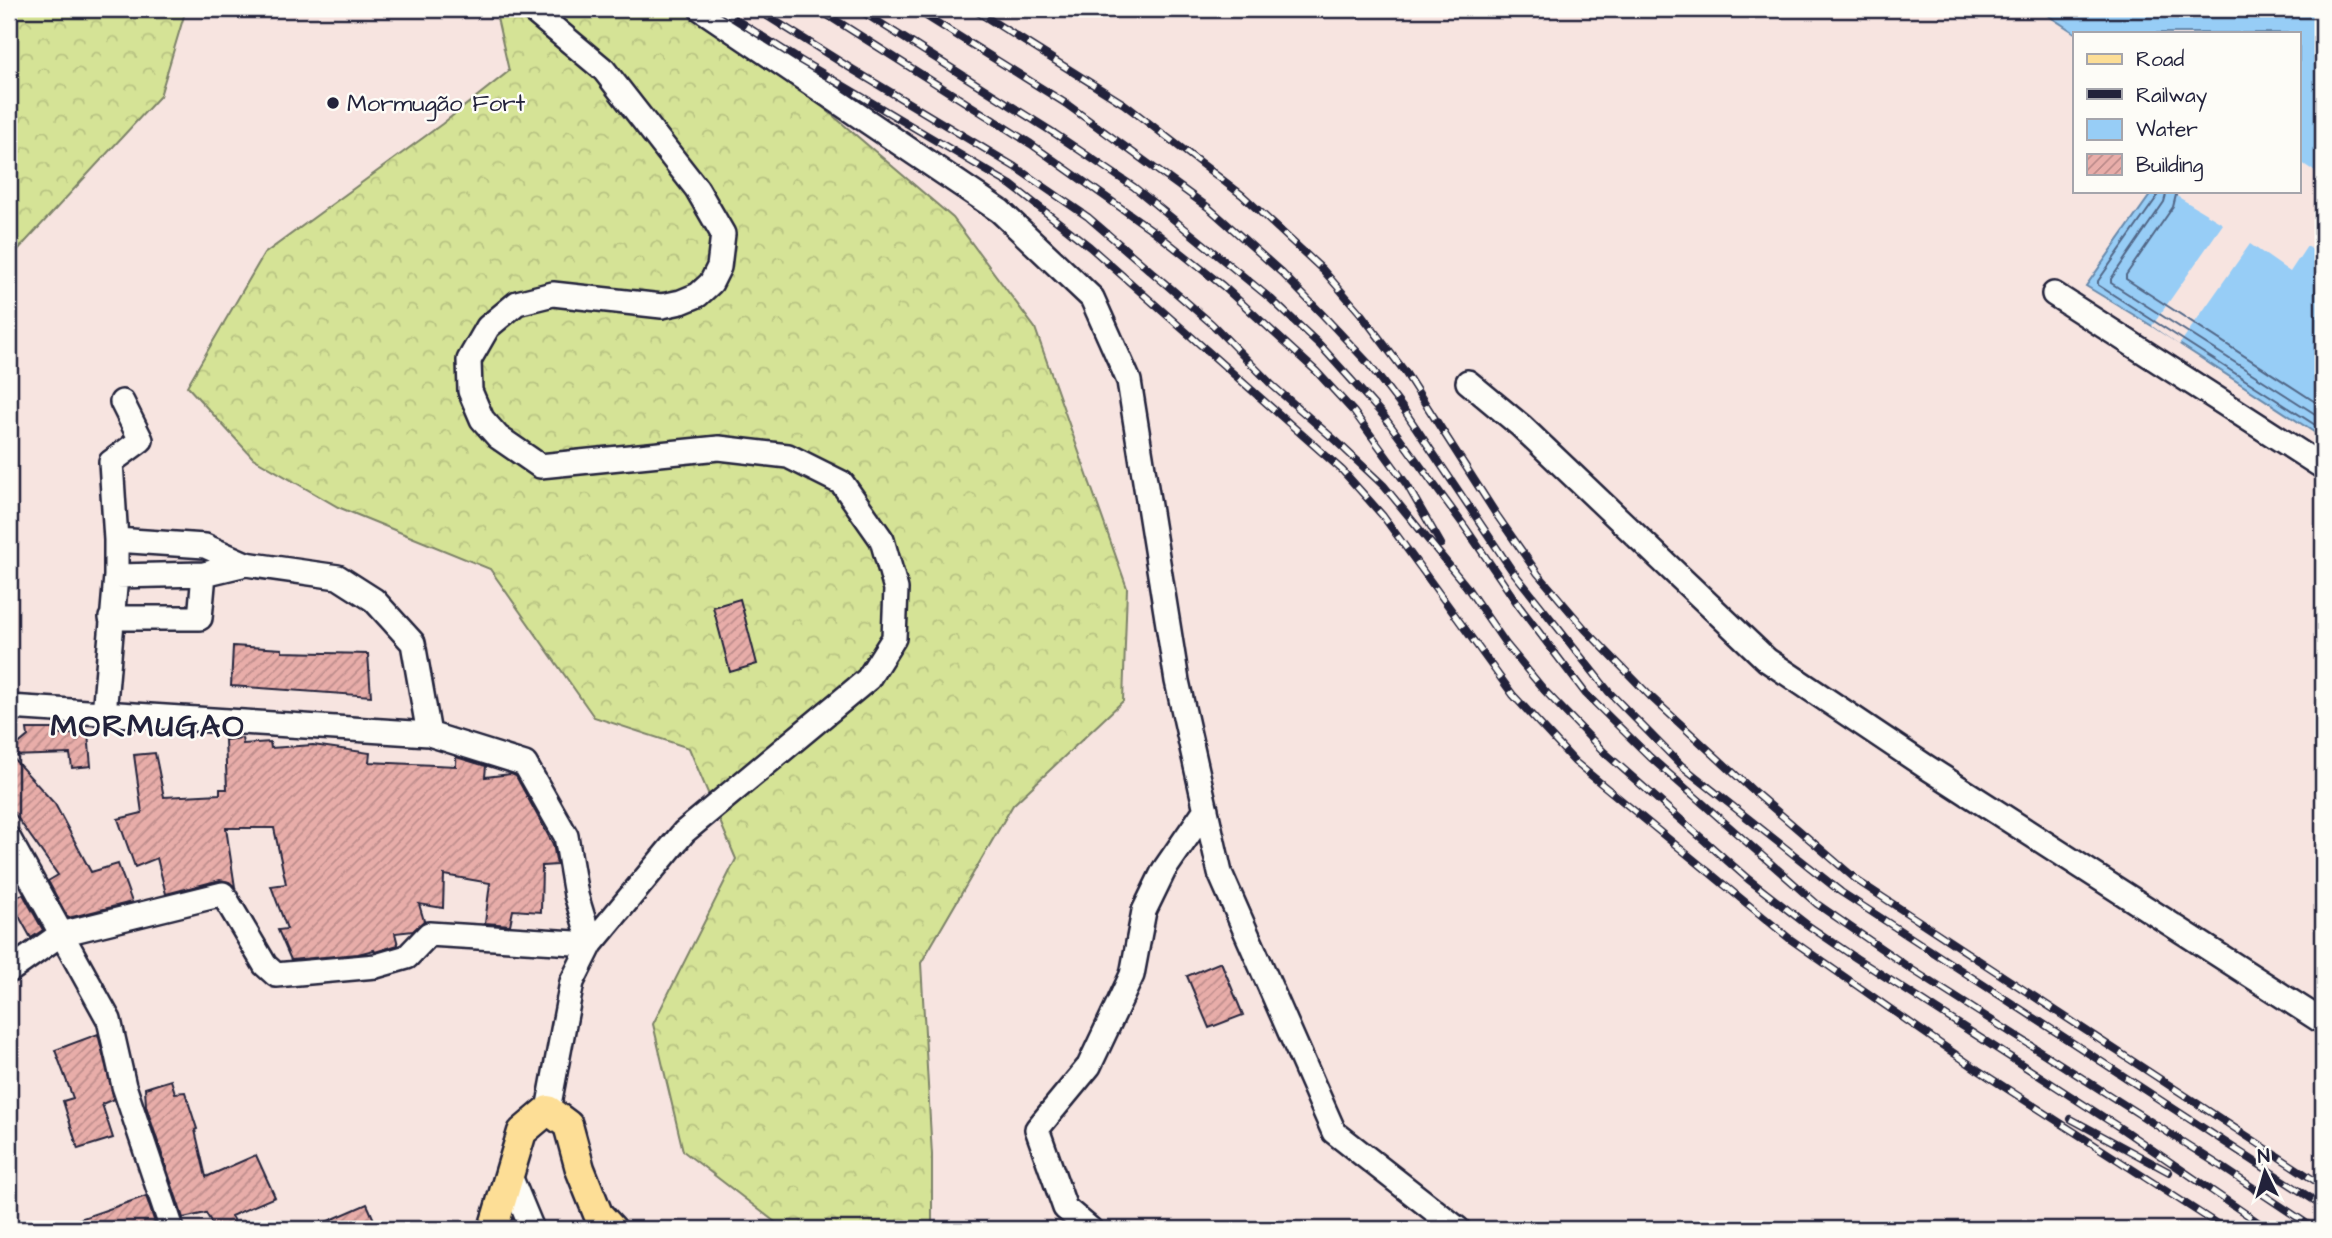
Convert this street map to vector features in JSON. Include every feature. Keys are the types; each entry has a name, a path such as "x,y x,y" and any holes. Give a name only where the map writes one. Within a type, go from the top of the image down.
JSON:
{"main road":[{"path":"493,1229 523,1132 548,1110 568,1125 580,1168 598,1214 612,1229"}],"street":[{"path":"531,9 604,70 697,189 723,234 723,251 711,283 698,295 681,302 662,306 553,294 517,303 488,327 469,360 470,391 482,419 498,436 540,466 719,448 788,456 842,483 882,540 896,590 894,638 868,679 684,832 591,944 572,982 548,1110"},
{"path":"701,9 1000,211 1092,298 1129,381 1177,681 1220,873 1334,1132 1458,1229"},
{"path":"2054,294 2323,467"},
{"path":"1468,382 1521,426 1767,660 2323,1022"},
{"path":"104,714 116,576 111,462 141,440 122,402"},
{"path":"116,540 205,546 246,564 338,577 374,600 413,643 429,734"},
{"path":"116,576 204,574 246,564"},
{"path":"111,618 200,618 204,574"},
{"path":"9,707 429,734 525,764 566,836 576,895 591,944"},
{"path":"1090,1229 1065,1208 1037,1129 1089,1066 1132,975 1144,911 1164,870 1206,809"},
{"path":"9,839 109,1020 124,1086 172,1229"},
{"path":"9,971 61,934 223,894 265,965 276,975 376,966 407,957 429,934 591,944"},
{"path":"510,1176 532,1229"}],"green space":[{"path":"9,9 186,9 160,96 16,252 9,256"},
{"path":"495,9 708,9 953,218 1035,328 1127,588 1123,701 1013,805 921,963 932,1155 932,1229 784,1229 683,1151 653,1024 736,859 689,748 594,717 490,569 338,507 253,458 187,386 264,254 442,124 509,71"}],"water":[{"path":"2038,9 2323,9 2323,438 2086,286 2152,192 2300,192 2300,32 2073,32"}],"pier":[{"path":"2300,162 2323,177 2323,224 2315,236 2323,241 2323,257 2307,246 2290,272 2250,244 2179,345 2152,326 2223,224 2175,195 2177,192 2300,192"}],"building":[{"path":"740,599 757,664 730,672 713,607"},
{"path":"233,646 282,649 282,652 368,654 371,696 231,686"},
{"path":"27,729 60,729 60,735 88,733 91,766 72,768 70,754 11,756 55,804 91,872 118,864 132,902 68,918 48,881 58,875 9,806 9,752 28,736"},
{"path":"242,738 243,744 270,742 271,748 313,745 370,753 369,762 456,766 456,757 486,766 485,777 511,774 516,776 553,844 557,865 542,866 541,912 513,910 510,925 485,923 490,883 444,875 443,908 419,904 424,921 413,931 395,933 398,945 375,952 291,960 278,930 287,929 271,886 286,884 274,828 226,828 235,887 220,880 166,894 157,858 135,867 118,819 142,813 134,755 155,753 164,797 220,794 220,789 227,789 225,740"},
{"path":"23,894 43,930 31,938 10,900"},
{"path":"1221,962 1243,1015 1209,1028 1187,976"},
{"path":"98,1034 114,1099 102,1104 113,1138 78,1149 63,1101 73,1098 55,1050"},
{"path":"171,1080 175,1093 185,1092 197,1129 195,1130 206,1177 256,1155 275,1197 231,1216 238,1229 215,1229 206,1213 183,1218 146,1106 145,1088"},
{"path":"146,1196 155,1223 137,1229 57,1229 57,1227"},
{"path":"367,1204 378,1229 310,1229"}],"railway":[{"path":"719,9 1011,185 1090,247 1342,470 1383,516 1513,695 1575,762 1790,939 1978,1070 2225,1229"},
{"path":"756,9 1015,167 1088,217 1212,324 1272,385 1384,486 1466,586 1506,644 1544,690 1604,752 1748,879 1856,958 2125,1131 2268,1229"},
{"path":"818,9 1031,144 1155,232 1223,286 1316,371 1354,412 1407,485 1441,544"},
{"path":"858,9 1134,187 1271,299 1320,345 1383,415 1519,606 1586,694 1650,757 1817,904 1911,969 2315,1229"},
{"path":"915,9 1065,103 1209,208 1282,273 1368,363 1404,410 1511,569 1609,692 1682,766 1841,892 2323,1206"},
{"path":"973,9 1124,104 1242,195 1323,270 1405,372 1538,574 1585,629 1650,696 1751,789 1858,881 2323,1186"},
{"path":"2071,1119 2169,1172"}],"place":[{"name":"Mormugão Fort","path":"333,103"}],"district":[{"name":"MORMUGAO","path":"148,725"}]}
